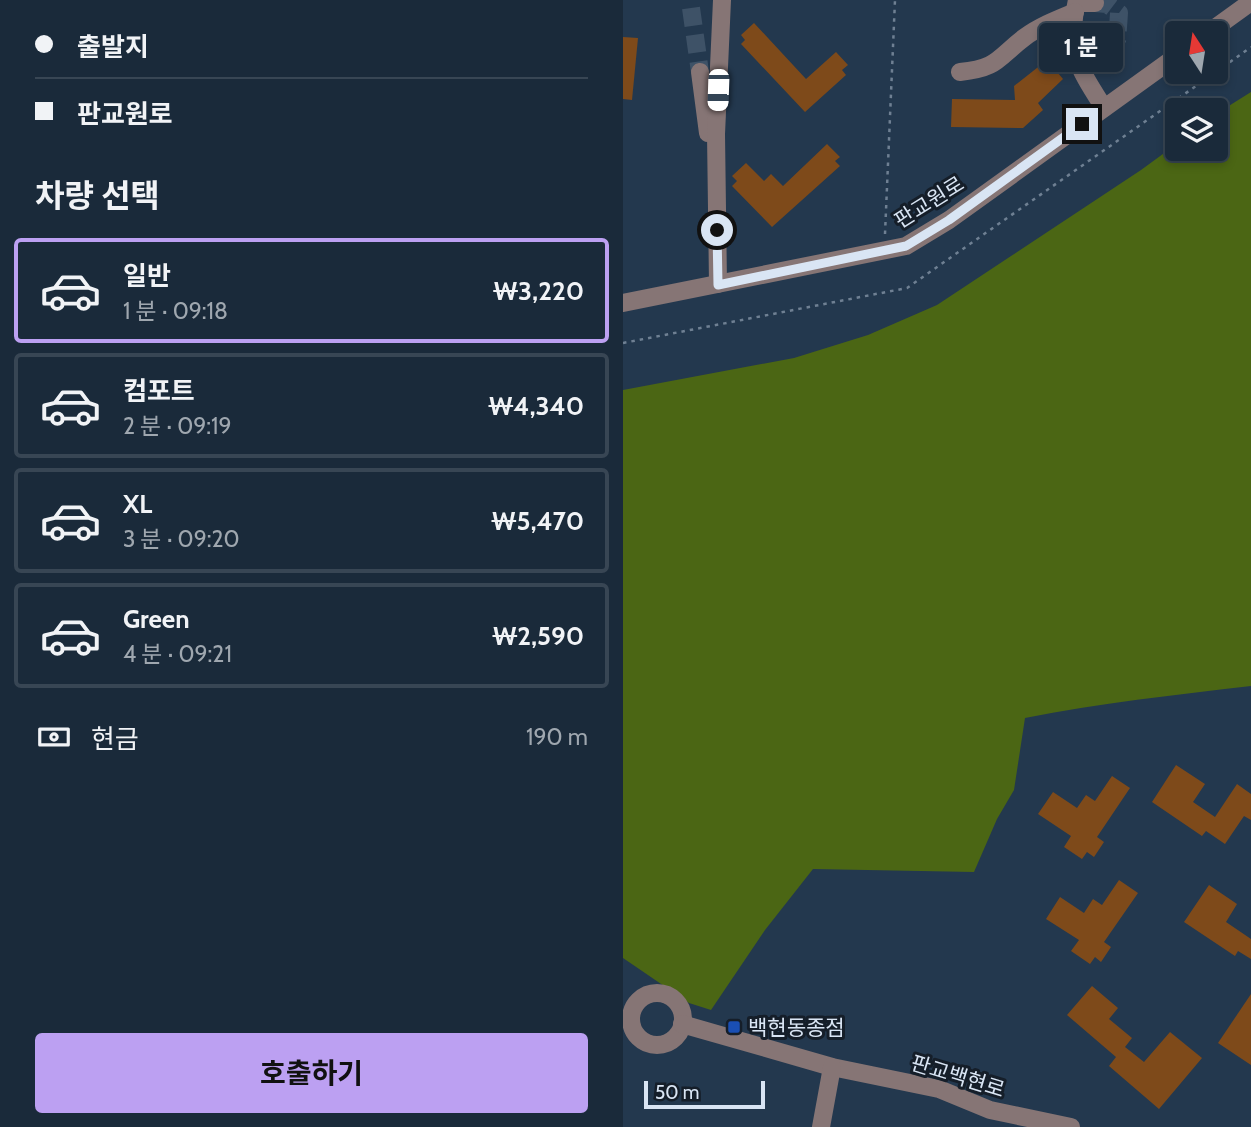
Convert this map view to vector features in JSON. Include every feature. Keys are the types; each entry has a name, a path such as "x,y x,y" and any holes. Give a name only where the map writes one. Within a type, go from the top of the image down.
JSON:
{"street":[{"path":"718,285 717,202 722,0"},
{"path":"1225,21 1251,2"},
{"path":"960,72 994,64 1026,36 1081,4"},
{"path":"1081,4 1073,52 1104,108"},
{"name":"판교원로","path":"623,303 906,246 949,220 1165,64"},
{"path":"700,72 717,202"},
{"path":"658,993 674,1000 683,1015 683,1024 669,1042 655,1045 635,1034 627,1022 635,1004 641,998 658,993"},
{"name":"판교백현로","path":"683,1024 832,1067 939,1089 990,1110 1071,1127"},
{"path":"821,1127 832,1067"}],"path":[{"path":"885,242 895,0"},
{"path":"1229,63 1251,47"}],"green space":[{"path":"1251,92 1251,686 1025,718 1014,790 997,819 974,872 813,869 765,930 711,1010 689,1003 623,958 623,390 794,358 868,335 937,305 1165,152 1165,161 1228,161 1228,106"}],"building":[{"path":"754,23 806,79 836,52 848,65 842,70 846,75 805,112 741,44 745,40 741,35"},
{"path":"623,37 638,38 632,100 623,99"},
{"path":"1047,60 1063,79 1038,103 1043,110 1023,128 951,127 952,99 1015,100 1014,86"},
{"path":"827,144 840,157 835,161 840,166 772,227 732,186 737,181 732,176 746,163 764,181 771,174 783,186"},
{"path":"1176,765 1205,784 1193,802 1215,817 1237,784 1251,794 1251,820 1244,816 1225,844 1206,831 1202,836 1152,802"},
{"path":"1112,776 1130,788 1097,837 1104,842 1094,857 1087,852 1082,859 1064,847 1071,836 1038,814 1053,792 1077,808 1086,795 1095,801"},
{"path":"1119,880 1138,893 1104,942 1111,947 1101,962 1095,957 1090,964 1071,951 1079,940 1046,919 1060,897 1084,913 1093,899 1102,905"},
{"path":"1209,885 1237,904 1226,922 1251,939 1251,959 1238,951 1235,956 1184,922"},
{"path":"1092,986 1118,1008 1109,1019 1132,1038 1125,1047 1144,1062 1170,1032 1202,1058 1159,1109 1109,1066 1116,1057 1067,1015"},
{"path":"1251,994 1251,1065 1218,1043"}],"tunnel":[{"path":"1095,3 1107,4 1119,13 1117,42"},
{"path":"691,8 700,72"}],"place":[{"name":"백현동종점","path":"734,1027"}],"route":[{"path":"717,230 718,285 882,253 906,246 929,234 1082,124"}]}
